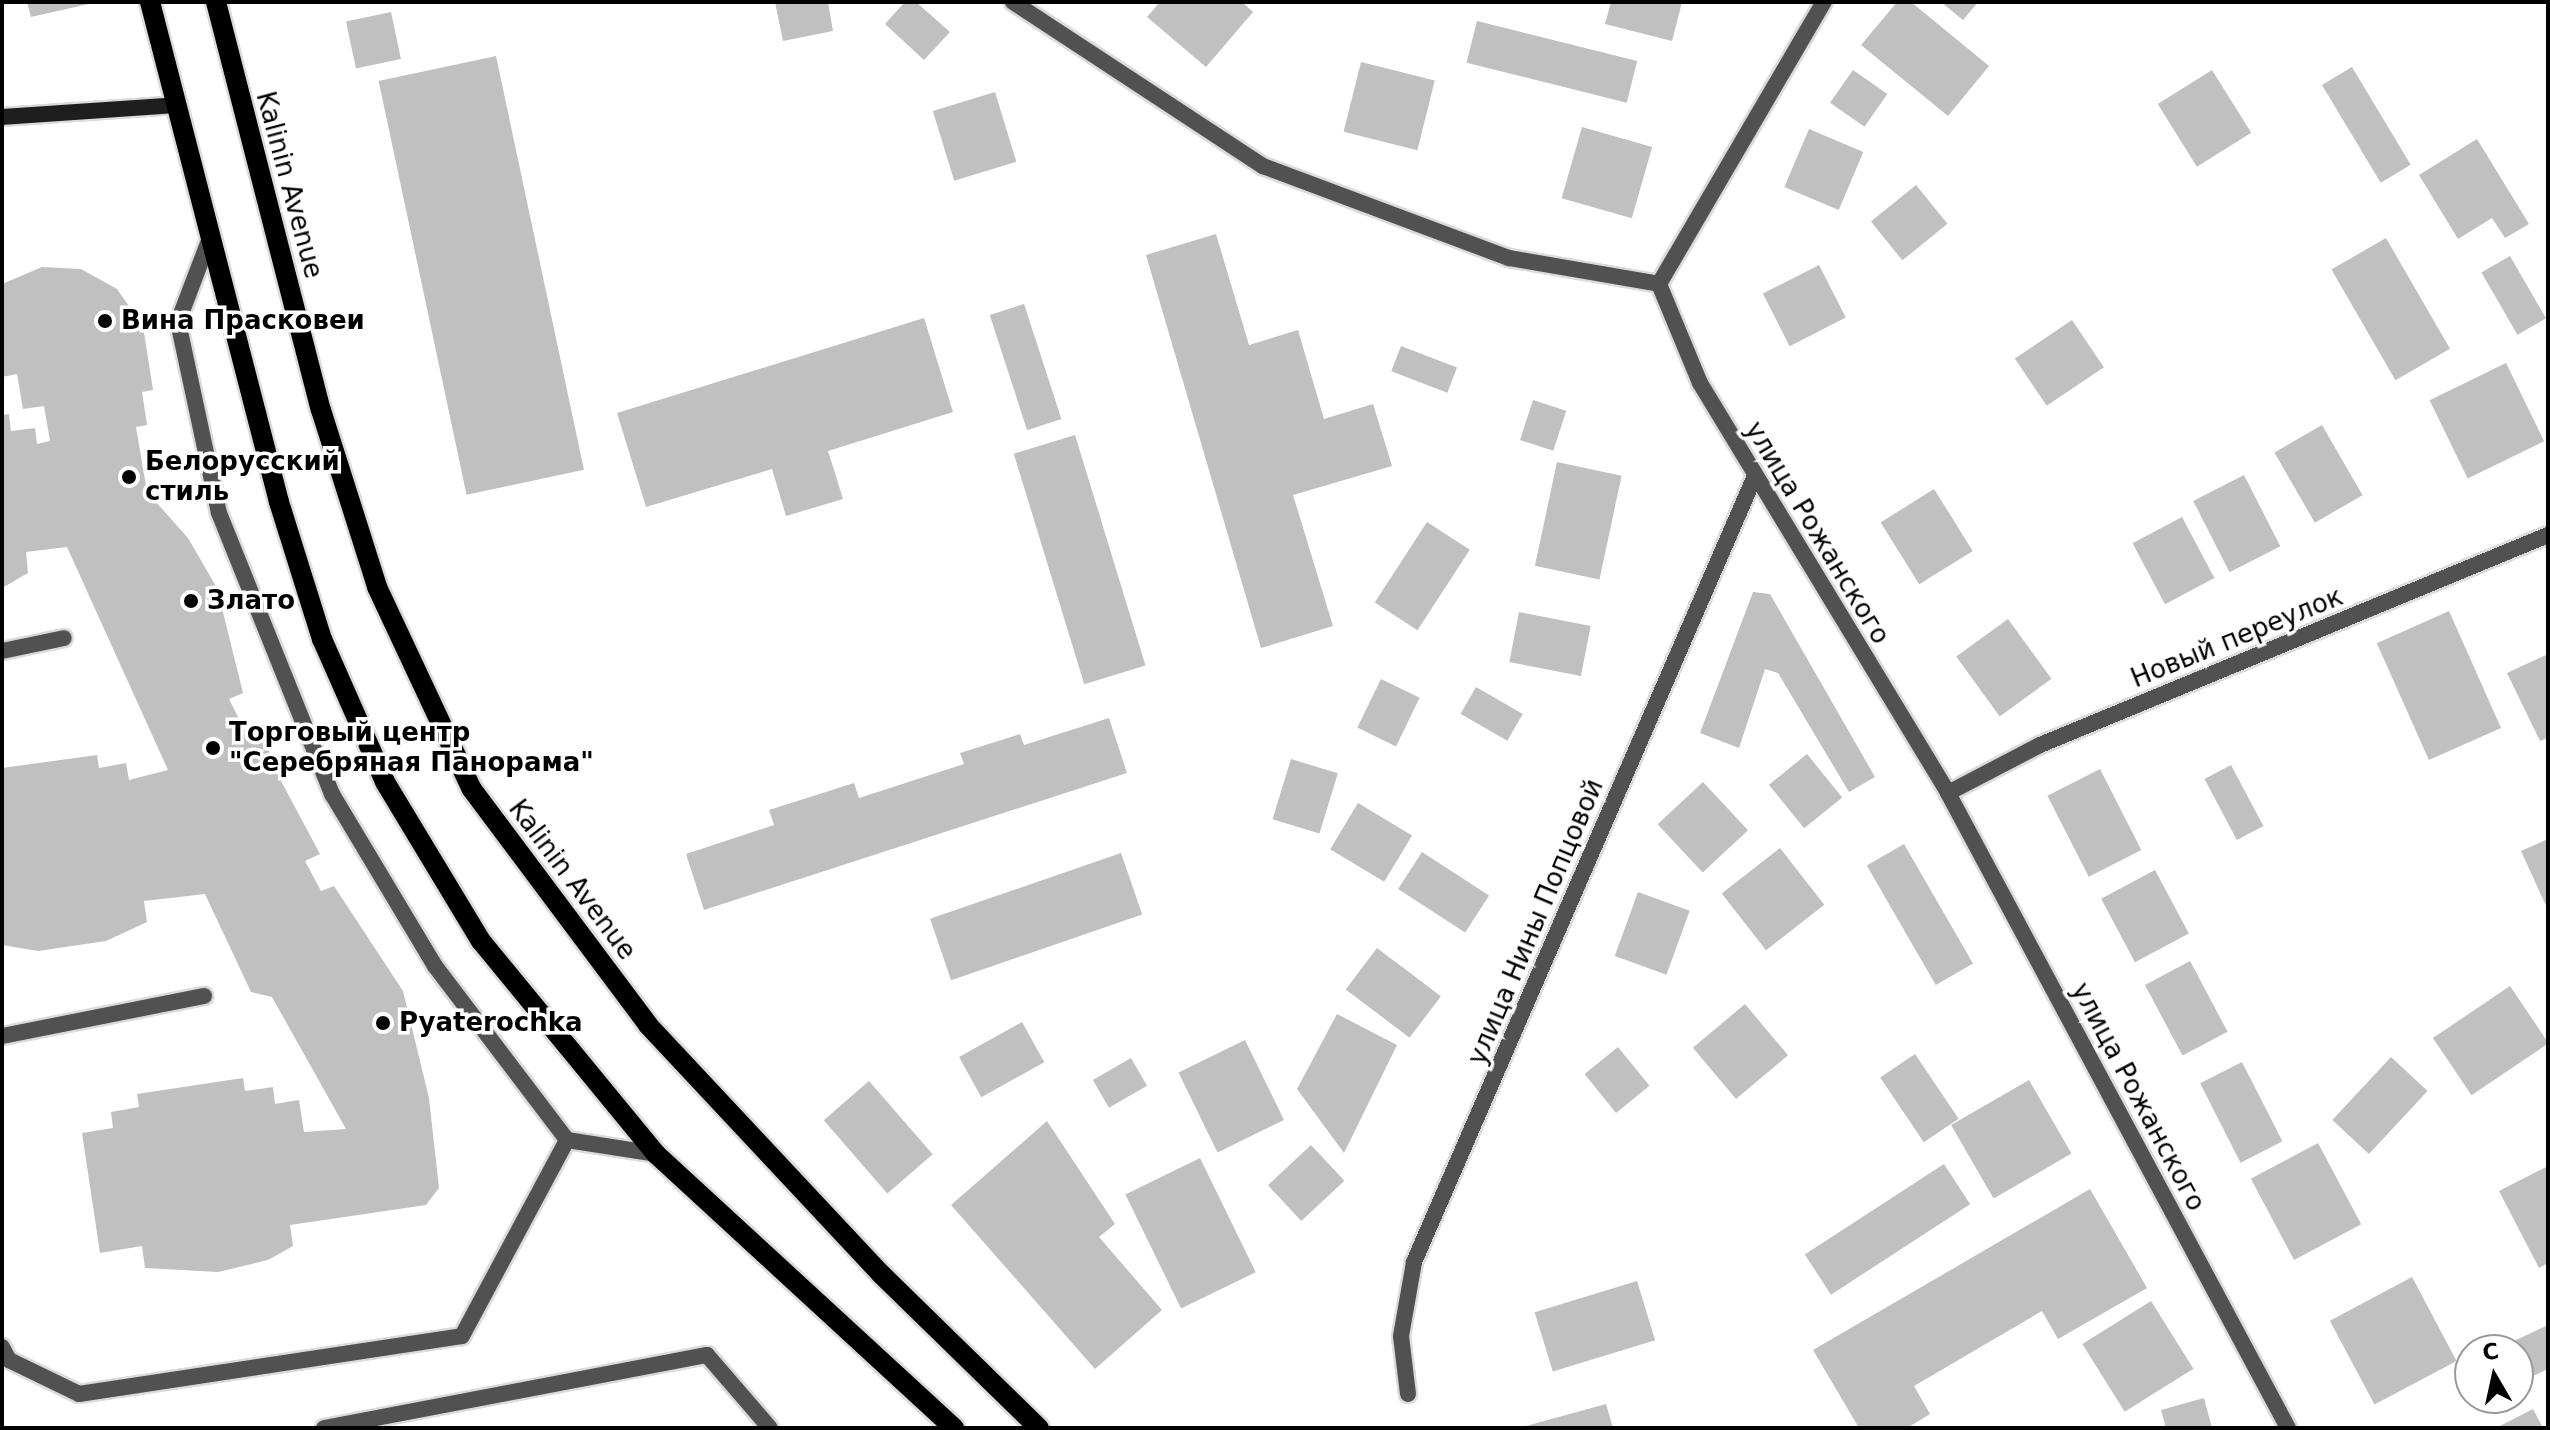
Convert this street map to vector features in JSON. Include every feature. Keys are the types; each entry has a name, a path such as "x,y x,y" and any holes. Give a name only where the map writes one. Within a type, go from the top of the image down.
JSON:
{"main road":[{"path":"150,2 208,243 322,639 385,782 481,941 656,1154 954,1428"},
{"name":"Kalinin Avenue","path":"216,2 321,410 377,587 471,788 648,1025 881,1274 1039,1428"},
{"path":"2,117 176,105"}],"street":[{"path":"1013,2 1263,166 1509,258 1659,284 1824,2"},
{"path":"208,243 178,322 219,513 332,794 435,966 567,1140 656,1154"},
{"name":"улица Рожанского","path":"1659,284 1700,383 1754,478 1948,793 2288,1428"},
{"name":"улица Нины Попцовой","path":"1408,1394 1401,1336 1414,1262 1754,478"},
{"name":"Новый переулок","path":"1948,793 2040,745 2548,535"},
{"path":"2,651 64,638"},
{"path":"2,1036 204,996"},
{"path":"2,1347 9,1360 79,1394 462,1336 567,1140"},
{"path":"324,1428 707,1355 770,1428"}],"building":[{"path":"27,2 93,2 93,3 31,17"},
{"path":"775,2 828,2 833,31 783,41"},
{"path":"905,2 916,2 950,32 924,60 885,24"},
{"path":"1160,2 1242,2 1253,12 1206,67 1147,17"},
{"path":"1611,2 1682,2 1672,41 1605,24"},
{"path":"1897,2 1911,2 1989,66 1948,116 1861,45"},
{"path":"1941,2 1978,2 1963,20"},
{"path":"391,12 401,59 356,69 346,22"},
{"path":"1477,21 1637,61 1627,103 1467,63"},
{"path":"496,56 584,470 467,495 379,81"},
{"path":"1361,62 1435,80 1417,150 1344,132"},
{"path":"2352,67 2411,165 2381,183 2322,85"},
{"path":"1853,70 1887,94 1864,127 1830,103"},
{"path":"2212,70 2251,133 2197,167 2158,104"},
{"path":"995,92 1016,162 954,181 933,111"},
{"path":"1582,127 1652,147 1632,218 1562,198"},
{"path":"1809,129 1863,152 1839,210 1784,187"},
{"path":"2477,139 2529,224 2505,238 2492,218 2458,239 2419,175"},
{"path":"1916,185 1947,224 1902,260 1871,222"},
{"path":"1216,234 1249,345 1298,330 1324,419 1373,404 1392,466 1293,495 1333,626 1261,648 1146,255"},
{"path":"2386,238 2450,349 2395,380 2331,270"},
{"path":"2510,256 2546,318 2517,335 2481,272"},
{"path":"1819,265 1846,318 1790,346 1763,294"},
{"name":"Торговый центр \"Серебряная Панорама\"","path":"42,267 81,269 117,289 143,326 153,390 142,392 147,425 136,427 147,492 188,538 217,588 243,693 229,699 246,733 263,726 272,764 320,854 305,861 321,891 334,886 403,991 429,1098 439,1188 426,1205 290,1225 293,1246 268,1260 218,1272 145,1268 142,1246 100,1253 82,1133 113,1128 111,1112 139,1107 137,1094 243,1078 245,1091 273,1087 275,1104 299,1100 304,1132 346,1129 272,997 251,992 205,894 144,901 147,922 106,941 38,951 2,945 2,768 97,755 99,768 126,763 129,780 168,770 67,547 26,552 28,573 2,588 2,415 9,414 11,431 35,428 37,444 50,441 44,406 23,409 17,374 2,377 2,284"},
{"path":"1024,304 1061,419 1027,430 990,315"},
{"path":"924,318 953,412 828,451 843,499 786,516 772,469 646,507 617,413"},
{"path":"2072,320 2104,367 2047,406 2015,359"},
{"path":"1401,346 1457,368 1447,393 1391,371"},
{"path":"2506,363 2544,441 2468,478 2430,400"},
{"path":"1533,400 1566,411 1553,451 1520,440"},
{"path":"2322,425 2362,495 2315,523 2274,452"},
{"path":"1075,435 1145,665 1084,684 1014,454"},
{"path":"1557,462 1622,476 1600,579 1535,566"},
{"path":"2244,475 2280,546 2230,572 2193,501"},
{"path":"1934,489 1973,551 1919,584 1881,522"},
{"path":"2182,517 2214,578 2165,604 2133,543"},
{"path":"1427,522 1470,550 1417,630 1375,603"},
{"path":"1753,592 1770,594 1875,777 1849,792 1778,673 1765,669 1739,748 1700,733"},
{"path":"2449,611 2501,728 2429,760 2377,643"},
{"path":"1519,612 1591,626 1581,676 1509,662"},
{"path":"2008,619 2051,679 2000,716 1956,657"},
{"path":"2548,654 2548,738 2540,741 2507,673"},
{"path":"1381,679 1420,698 1396,746 1357,728"},
{"path":"1476,687 1523,714 1507,741 1460,714"},
{"path":"1109,718 1127,773 704,910 686,854 774,825 769,810 854,783 859,798 964,764 960,753 1020,734 1024,745"},
{"path":"1807,754 1842,798 1804,828 1769,785"},
{"path":"1291,759 1338,773 1319,834 1273,819"},
{"path":"2231,765 2263,826 2237,840 2205,779"},
{"path":"2100,769 2141,850 2089,877 2047,796"},
{"path":"1703,782 1748,830 1703,873 1658,824"},
{"path":"1358,803 1412,835 1384,882 1330,849"},
{"path":"2548,839 2548,910 2521,851"},
{"path":"1904,844 1973,964 1936,985 1867,866"},
{"path":"1780,848 1824,905 1766,950 1722,894"},
{"path":"1422,852 1489,896 1465,932 1398,889"},
{"path":"1121,853 1142,914 951,980 930,919"},
{"path":"2155,870 2189,934 2135,962 2101,899"},
{"path":"1638,892 1690,911 1666,975 1615,956"},
{"path":"1377,948 1441,996 1410,1038 1346,990"},
{"path":"2190,961 2228,1032 2183,1056 2145,985"},
{"path":"2510,986 2548,1044 2471,1095 2433,1038"},
{"path":"1745,1004 1788,1055 1736,1099 1693,1048"},
{"path":"1337,1014 1397,1045 1344,1153 1297,1089"},
{"path":"1022,1022 1044,1062 981,1097 959,1057"},
{"path":"1245,1040 1284,1120 1218,1152 1178,1072"},
{"path":"1618,1047 1649,1086 1616,1113 1585,1074"},
{"path":"1915,1054 1959,1119 1924,1142 1880,1077"},
{"path":"2391,1057 2428,1091 2369,1154 2332,1120"},
{"path":"1131,1058 1147,1086 1109,1108 1093,1080"},
{"path":"2242,1062 2282,1141 2241,1163 2200,1083"},
{"path":"2029,1080 2072,1154 1994,1199 1951,1125"},
{"path":"869,1081 933,1154 887,1194 824,1120"},
{"path":"1047,1121 1115,1224 1099,1237 1162,1310 1095,1369 951,1205"},
{"path":"2318,1143 2361,1224 2294,1260 2251,1179"},
{"path":"1311,1145 1344,1181 1301,1221 1268,1185"},
{"path":"1200,1158 1256,1272 1181,1309 1125,1194"},
{"path":"1944,1164 1970,1204 1831,1295 1805,1254"},
{"path":"2548,1166 2548,1263 2539,1268 2499,1191"},
{"path":"2090,1189 2147,1288 2058,1339 2042,1311 1914,1386 1930,1414 1907,1428 1859,1428 1813,1350"},
{"path":"2412,1277 2454,1356 2454,1362 2374,1405 2330,1321"},
{"path":"1637,1281 1655,1340 1553,1372 1535,1312"},
{"path":"2151,1301 2193,1369 2125,1412 2082,1344"},
{"path":"2548,1325 2548,1369 2534,1376 2534,1334 2529,1334"},
{"path":"2204,1398 2212,1428 2166,1428 2161,1410"},
{"path":"1606,1404 1613,1428 1522,1428 1522,1427"},
{"path":"2534,1411 2543,1428 2496,1428 2523,1414 2534,1414"}],"place":[{"name":"Вина Прасковеи","path":"105,321"},
{"name":"Белорусский стиль","path":"129,477"},
{"name":"Злато","path":"191,601"},
{"name":"Торговый центр \"Серебряная Панорама\"","path":"213,748"},
{"name":"Pyaterochka","path":"383,1023"}]}
